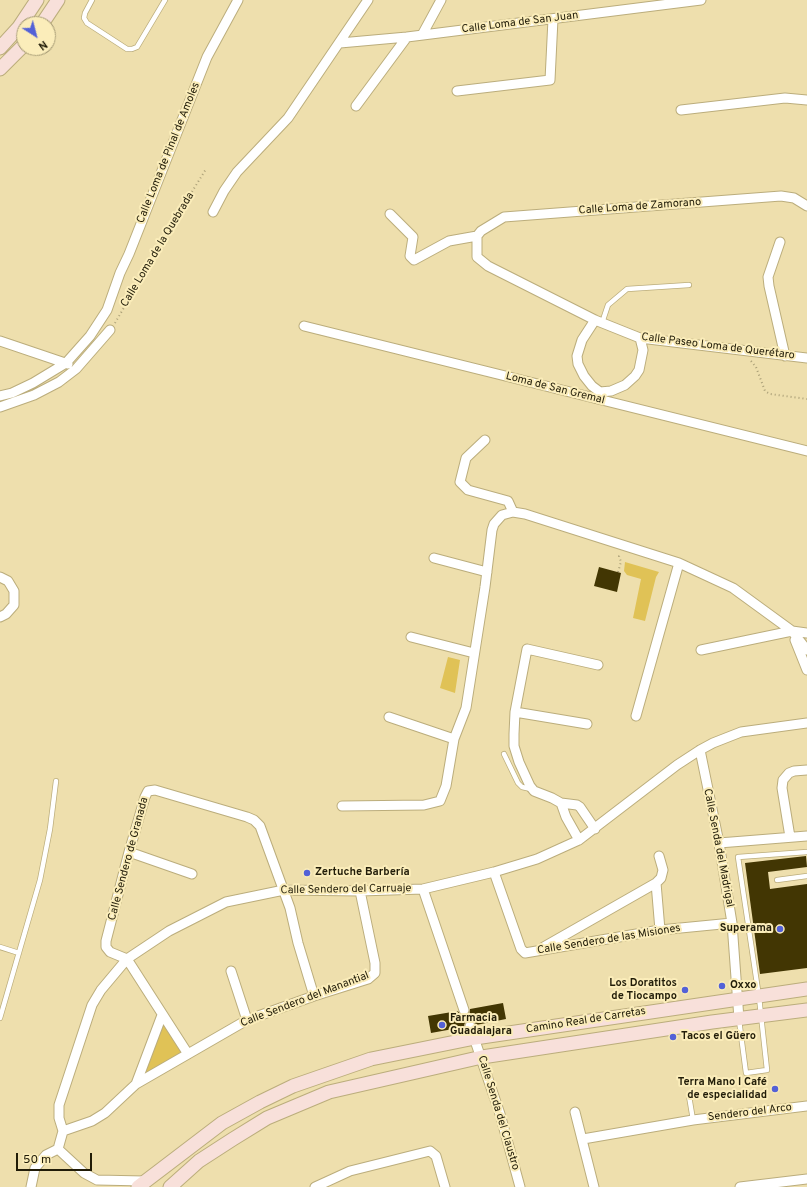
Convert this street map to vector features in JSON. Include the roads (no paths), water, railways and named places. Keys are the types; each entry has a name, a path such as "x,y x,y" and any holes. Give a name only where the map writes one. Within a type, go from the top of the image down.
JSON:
{"street":[{"path":"0,48 19,27 37,0"},
{"path":"47,16 58,0"},
{"name":"Calle Loma de Pinal de Amoles","path":"107,310 120,273 129,254 207,57 238,0"},
{"path":"213,212 224,191 237,172 288,118 368,0"},
{"path":"422,35 441,0"},
{"name":"Calle Loma de San Juan","path":"340,43 408,37 701,0"},
{"path":"457,91 550,80 553,19"},
{"path":"356,106 408,37"},
{"path":"0,69 16,53"},
{"path":"681,110 785,98 807,100"},
{"name":"Calle Loma de Zamorano","path":"477,236 481,231 504,217 781,196 794,198 807,206"},
{"path":"390,214 413,237 410,256 414,260 449,241 477,236"},
{"name":"Calle Paseo Loma de Querétaro","path":"477,236 477,257 488,266 599,322 640,338 807,358"},
{"path":"780,242 768,277 785,356"},
{"name":"Calle Loma de la Quebrada","path":"98,324 107,310"},
{"name":"Calle Loma de la Quebrada","path":"107,310 110,330"},
{"path":"599,322 586,332 577,356 578,364 584,376 598,396 625,385 635,376 639,370 643,350 640,338"},
{"path":"0,396 12,393 66,363 90,336 98,324 110,330 76,369 59,382 34,395 0,407"},
{"name":"Loma de San Gremal","path":"304,326 598,396 807,450"},
{"path":"0,341 66,363 76,369"},
{"path":"485,440 466,458 460,482 468,490 508,501 513,512"},
{"path":"342,806 424,805 440,801 446,786 454,739 466,708 492,530 494,524 502,515 513,512 524,514 679,563 733,588 792,631 807,650"},
{"path":"434,558 487,572"},
{"path":"636,716 679,563"},
{"path":"0,577 8,581 14,591 14,606 6,614 0,617"},
{"path":"792,631 807,670"},
{"path":"701,650 792,631 807,634"},
{"path":"412,637 474,654"},
{"path":"595,829 577,805 561,803 534,790 530,786 519,762 514,746 514,712 526,650 528,649 598,665"},
{"path":"514,712 587,724"},
{"path":"389,717 454,739"},
{"name":"Calle Sendero del Carruaje","path":"58,1149 63,1131 59,1118 59,1105 92,1005 101,990 127,959 169,931 226,902 284,890 360,891 423,889 494,872 537,859 579,840 677,765 700,750 741,732 807,722"},
{"name":"Calle Senda del Madrigal","path":"700,750 732,923 739,1019"},
{"path":"790,837 782,788 783,780 789,773 807,770"},
{"name":"Calle Sendero de Granada","path":"127,959 110,952 106,947 106,941 129,852 148,791 155,790 254,820 260,826 284,890"},
{"path":"561,803 566,817 579,840"},
{"path":"718,843 807,836"},
{"path":"129,852 192,874"},
{"path":"536,952 656,883 661,878 663,870 659,856"},
{"name":"Calle Sendero de las Misiones","path":"494,872 521,949 525,953 660,930 732,923"},
{"path":"656,883 660,930"},
{"path":"423,889 464,1010"},
{"path":"284,890 314,996"},
{"name":"Calle Sendero del Manantial","path":"63,1131 92,1121 105,1113 136,1084 247,1020 314,996 368,979 375,974 375,963 360,891"},
{"path":"127,959 188,1054"},
{"path":"231,971 247,1020"},
{"name":"Camino Real de Carretas","path":"141,1184 222,1123 293,1086 370,1059 475,1038 807,989"},
{"name":"Camino Real de Carretas","path":"170,1187 199,1161 238,1135 268,1118 329,1092 482,1058 712,1022 807,1010"},
{"path":"136,1084 162,1015"},
{"name":"Calle Senda del Claustro","path":"470,1026 500,1114 520,1187"},
{"name":"Sendero del Arco","path":"583,1140 734,1112 807,1106"},
{"path":"575,1112 594,1187"},
{"path":"31,1187 35,1168 46,1155 58,1149 84,1173 97,1180 108,1184 141,1184"},
{"path":"316,1187 350,1171 430,1151 436,1156 446,1187"},
{"path":"740,1187 807,1180"}],"lane":[{"path":"92,0 85,13 84,18 87,23 127,49 137,47 165,0"},
{"path":"599,322 608,305 627,289 689,285"},
{"path":"504,754 518,783 522,787 534,790"},
{"path":"0,1018 40,880 50,829 56,780"},
{"path":"739,1019 746,1073 767,1070 759,997 738,857 807,852"},
{"path":"777,880 807,876"},
{"path":"0,947 19,952"},
{"name":"Sendero del Arco","path":"689,1096 693,1120"}],"tunnel":[{"path":"464,1010 470,1026"}],"place":[{"name":"Zertuche Barbería","path":"307,873"},
{"name":"Superama","path":"780,929"},
{"name":"Oxxo","path":"722,986"},
{"name":"Los Doratitos de Tiocampo","path":"685,990"},
{"name":"Farmacia Guadalajara","path":"442,1025"},
{"name":"Tacos el Güero","path":"673,1037"},
{"name":"Terra Mano l Café de especialidad","path":"775,1089"}]}
